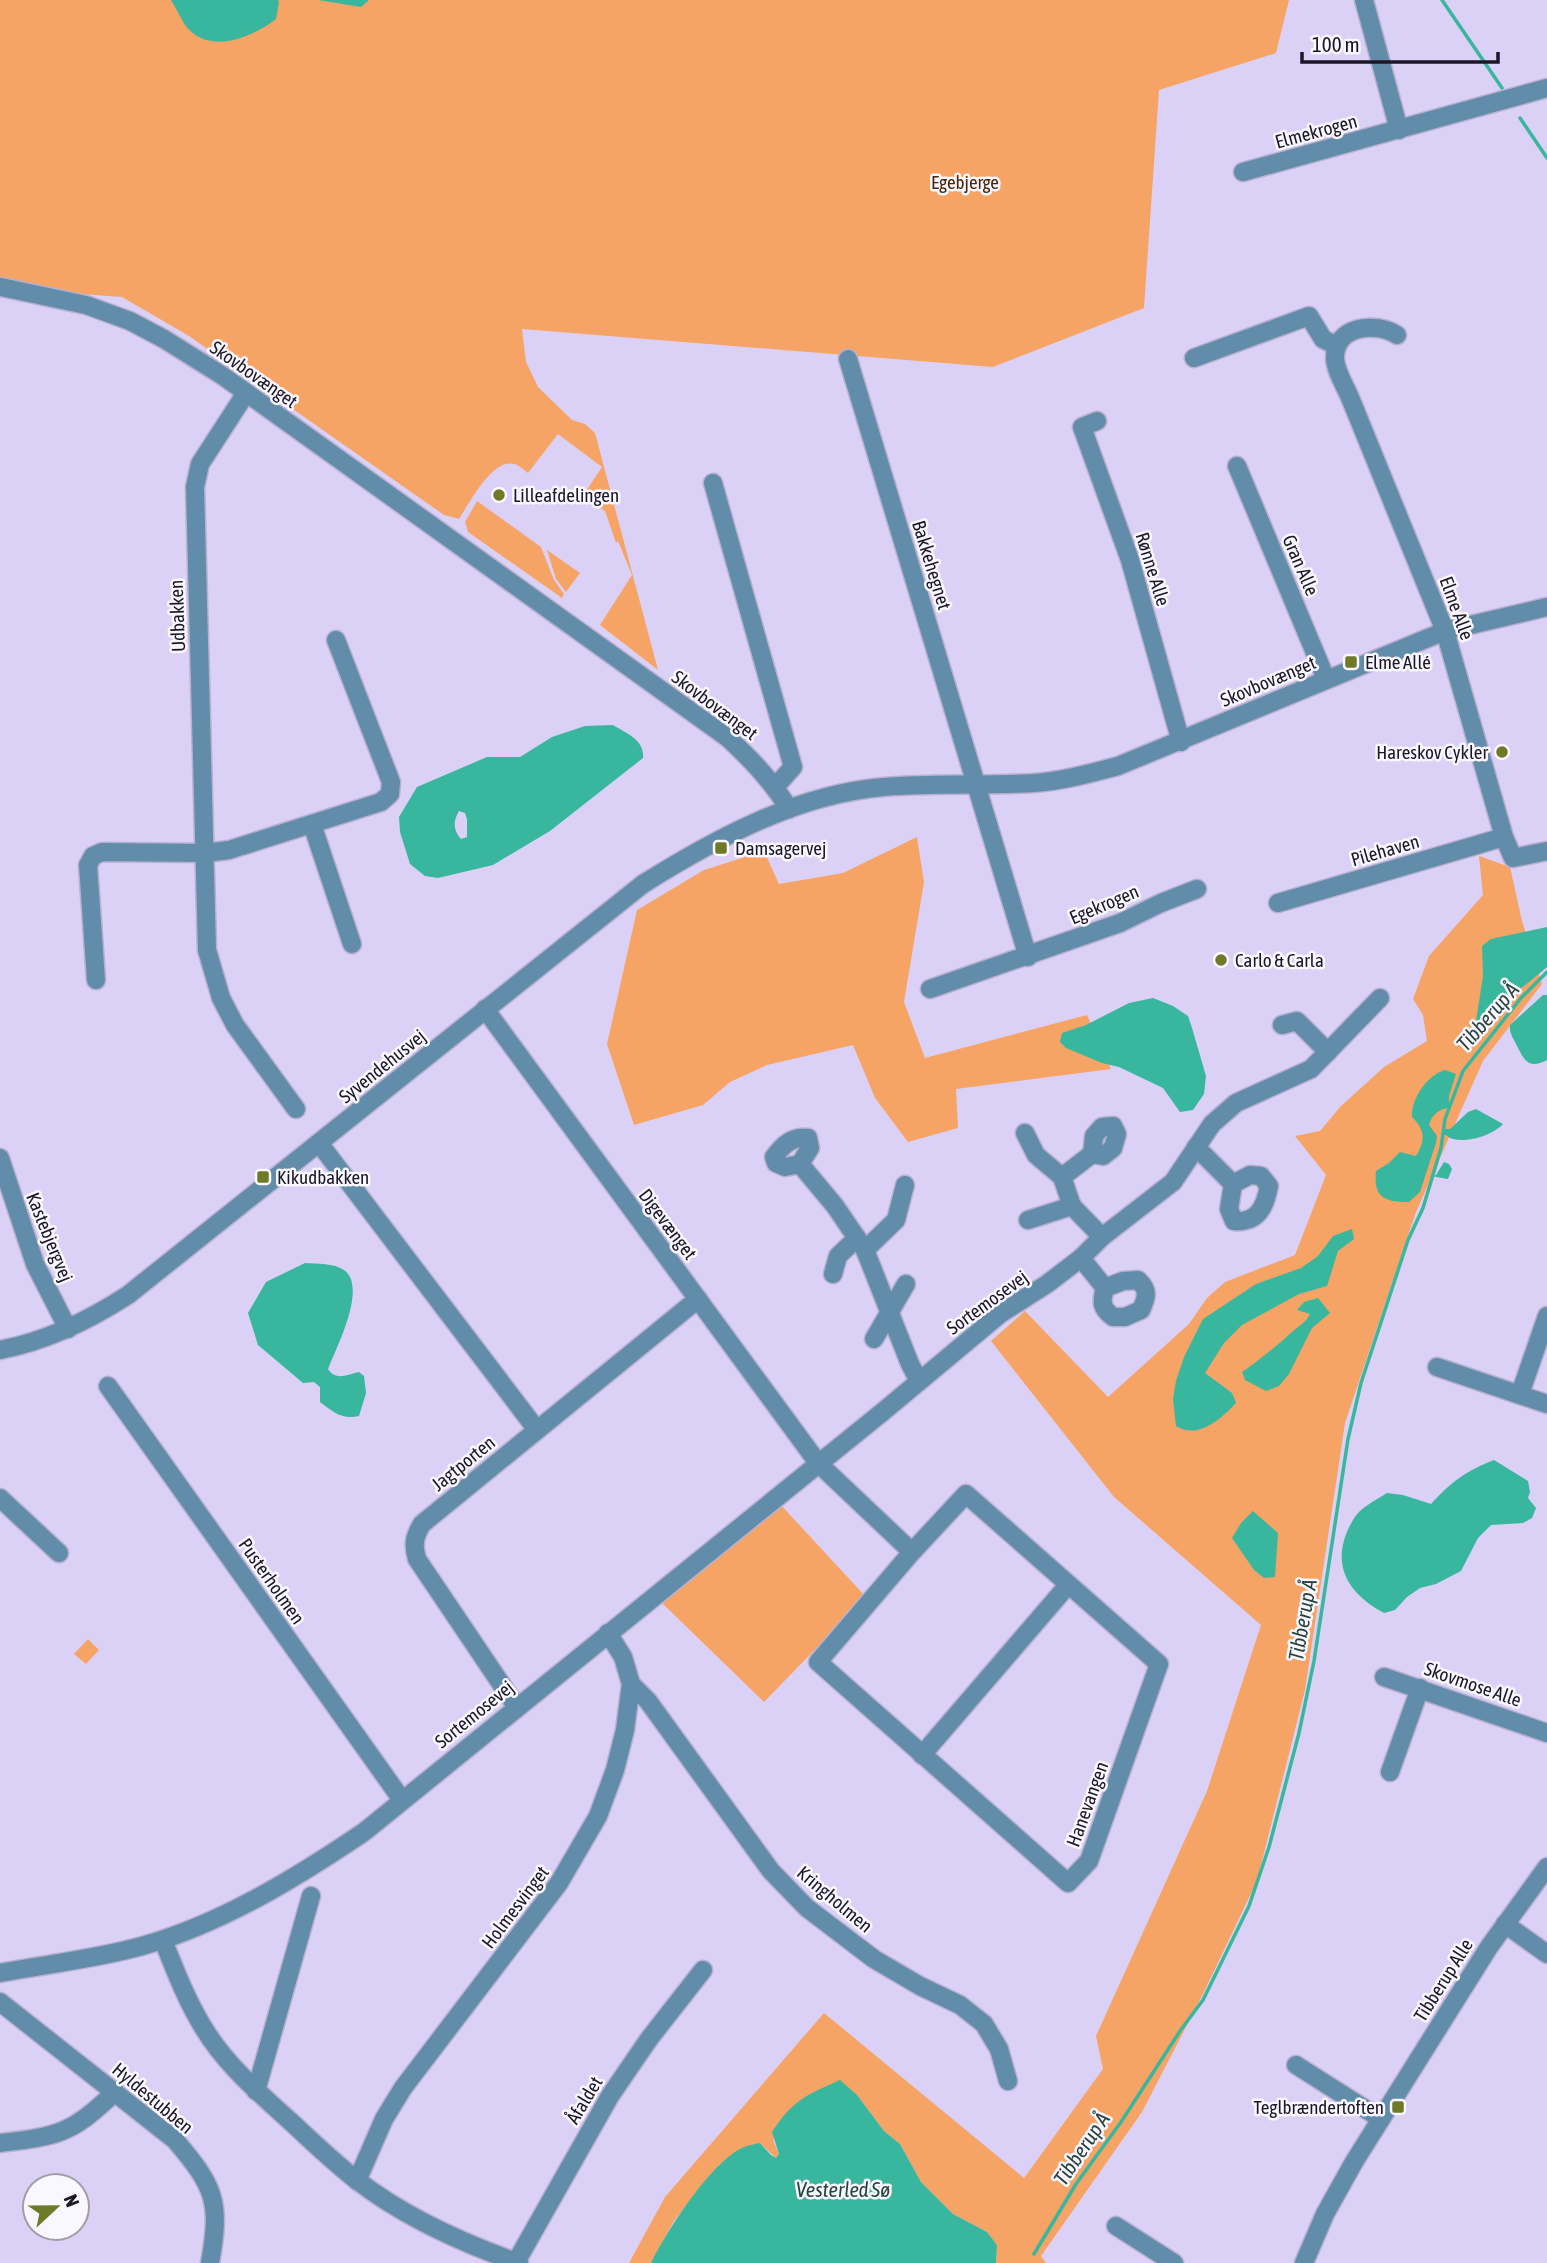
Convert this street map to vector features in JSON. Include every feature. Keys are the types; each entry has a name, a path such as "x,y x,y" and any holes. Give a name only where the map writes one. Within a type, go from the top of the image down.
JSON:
{"street":[{"path":"1364,0 1399,130"},
{"name":"Elmekrogen","path":"1243,172 1547,88"},
{"name":"Skovbovænget","path":"1,287 86,305 130,321 164,339 246,393 727,738 755,763 789,809 814,800 883,787 1037,783 1118,766 1444,631 1547,607"},
{"path":"1194,358 1308,316 1323,339 1337,346 1342,337 1361,328 1392,331 1397,335"},
{"name":"Elme Alle","path":"1337,346 1336,367 1352,400 1444,631 1504,838"},
{"name":"Bakkehegnet","path":"848,359 977,784"},
{"name":"Udbakken","path":"246,393 200,464 195,487 207,950 221,998 235,1025 296,1109"},
{"name":"Rønne Alle","path":"1097,421 1082,427 1130,560 1181,742"},
{"name":"Gran Alle","path":"1237,466 1326,679"},
{"path":"713,483 793,767 775,787"},
{"path":"96,980 88,864 93,856 102,852 205,853 229,850 381,802 390,794 391,782 336,640"},
{"path":"977,784 1028,957"},
{"name":"Syvendehusvej","path":"0,1350 43,1339 68,1329 128,1295 643,884 687,856 789,809"},
{"path":"312,824 352,944"},
{"path":"1504,838 1513,858 1547,851"},
{"name":"Pilehaven","path":"1278,903 1504,838"},
{"name":"Egekrogen","path":"930,989 1120,923 1197,889"},
{"name":"Sortemosevej","path":"0,1973 88,1958 163,1940 296,1878 364,1832 1000,1314 1081,1258 1102,1237 1173,1182 1212,1124 1236,1103 1311,1069 1380,998"},
{"name":"Digevænget","path":"485,1009 818,1464"},
{"path":"1282,1025 1297,1021 1328,1052"},
{"path":"1025,1133 1036,1155 1062,1177 1072,1206 1102,1237"},
{"path":"319,1143 537,1430"},
{"path":"1196,1147 1233,1184"},
{"path":"1062,1177 1092,1154"},
{"name":"Kastebjergvej","path":"0,1158 35,1264 68,1329"},
{"path":"800,1164 835,1206 861,1244 919,1381"},
{"path":"833,1274 838,1256 896,1220 905,1185"},
{"path":"1028,1220 1072,1206"},
{"path":"1081,1258 1105,1288"},
{"path":"874,1339 906,1284"},
{"name":"Jagtporten","path":"516,1706 417,1559 415,1536 422,1524 698,1299"},
{"path":"1520,1394 1547,1316"},
{"path":"1437,1367 1547,1404"},
{"name":"Pusterholmen","path":"108,1386 402,1800"},
{"path":"818,1464 912,1552"},
{"name":"Hanevangen","path":"966,1494 1159,1664 1089,1861 1068,1883 818,1662 912,1552 966,1494"},
{"path":"0,1497 60,1553"},
{"path":"922,1755 1068,1585"},
{"name":"Holmesvinget","path":"357,2180 384,2119 403,2088 559,1883 598,1816 615,1770 625,1730 631,1684 623,1657 608,1633"},
{"name":"Skovmose Alle","path":"1384,1677 1547,1733"},
{"name":"Kringholmen","path":"631,1684 648,1701 771,1871 807,1908 874,1959 920,1986 960,2004 984,2024 999,2049 1008,2081"},
{"path":"1390,1772 1420,1688"},
{"name":"Tibberup Alle","path":"1304,2263 1340,2184 1505,1924 1547,1867"},
{"path":"256,2091 311,1896"},
{"path":"1505,1924 1547,1954"},
{"name":"Åfaldet","path":"163,1940 184,1993 204,2029 227,2062 256,2091 357,2180 398,2208 465,2244 518,2262 610,2096 649,2039 703,1970"},
{"name":"Hyldestubben","path":"0,2002 175,2140 205,2178 212,2192 216,2229 209,2263"},
{"path":"1296,2065 1381,2119"},
{"path":"0,2143 45,2138 69,2130 89,2117 115,2092"},
{"path":"1116,2226 1174,2263"}],"green space":[{"name":"Egebjerge","path":"0,0 1289,0 1276,53 1159,90 1144,308 993,367 522,329 526,362 538,387 572,420 585,424 595,433 658,670 600,625 632,575 618,541 616,543 605,511 582,497 602,467 558,434 528,473 514,464 498,468 475,493 459,519 444,515 189,336 122,297 0,288"},
{"path":"477,501 541,547 554,580 564,594 562,598 468,532 465,522"},
{"path":"547,550 580,573 566,592 556,579"},
{"path":"917,837 924,882 904,1002 925,1058 1087,1015 1111,1069 956,1089 958,1128 908,1142 875,1098 853,1045 767,1065 730,1082 703,1105 634,1125 607,1044 637,910 704,870 764,851 779,884 843,873"},
{"path":"1479,856 1510,867 1522,921 1542,984 1483,1061 1416,1212 1345,1423 1305,1690 1257,1881 1142,2112 1041,2256 1046,2263 996,2263 997,2245 987,2232 953,2214 921,2182 900,2144 884,2131 857,2095 773,2140 779,2154 776,2158 760,2143 720,2164 674,2221 651,2263 629,2263 665,2197 824,2013 1024,2178 1103,2069 1096,2036 1207,1791 1261,1625 1114,1497 991,1341 1025,1311 1108,1397 1189,1324 1207,1298 1225,1282 1295,1255 1326,1175 1295,1136 1320,1131 1341,1106 1384,1067 1427,1041 1423,1015 1413,999 1429,956 1483,895"},
{"path":"779,1503 866,1597 764,1702 661,1602"},
{"path":"88,1639 99,1650 86,1664 74,1654"}],"water":[{"path":"171,0 279,2 276,19 266,26 243,37 218,42 195,34 185,25"},
{"path":"318,0 369,0 361,7"},
{"path":"613,725 638,742 643,758 550,831 493,865 438,878 425,876 410,864 400,832 399,817 417,787 487,757 520,757 552,737 585,726","holes":["459,811 465,813 467,837 461,839 456,832 455,822"]},
{"path":"1547,927 1547,967 1504,1005 1486,1033 1477,1034 1476,1021 1483,976 1482,946 1491,939"},
{"path":"1543,995 1547,995 1547,1060 1531,1064 1520,1051 1511,1034 1510,1025"},
{"path":"1153,998 1188,1016 1206,1076 1204,1094 1193,1110 1180,1112 1163,1088 1119,1067 1066,1048 1060,1042 1062,1033 1086,1025 1129,1003"},
{"path":"1445,1070 1456,1074 1449,1096 1449,1108 1436,1113 1429,1125 1437,1136 1420,1192 1409,1202 1382,1197 1377,1187 1376,1171 1400,1152 1416,1156 1423,1135 1420,1126 1412,1117 1414,1103 1426,1082"},
{"path":"1476,1109 1503,1124 1487,1135 1473,1139 1453,1139 1443,1134 1444,1129 1450,1129 1468,1112"},
{"path":"1444,1162 1452,1169 1448,1179 1431,1176 1436,1175"},
{"path":"1352,1229 1354,1239 1338,1251 1327,1286 1299,1294 1242,1325 1224,1343 1205,1373 1232,1393 1236,1403 1209,1426 1193,1431 1176,1426 1173,1399 1176,1381 1184,1357 1203,1319 1256,1284 1301,1268 1318,1256 1333,1236"},
{"path":"305,1263 335,1266 344,1270 351,1278 352,1303 328,1369 338,1376 359,1372 364,1376 366,1393 359,1416 343,1416 329,1409 320,1402 320,1387 314,1382 303,1383 258,1345 248,1313 266,1282"},
{"path":"1318,1298 1330,1313 1312,1328 1289,1374 1279,1386 1266,1391 1245,1380 1242,1372 1306,1320 1310,1314 1297,1310 1304,1302"},
{"path":"1494,1460 1528,1481 1528,1498 1536,1508 1532,1518 1523,1523 1491,1525 1478,1538 1461,1571 1436,1584 1420,1588 1395,1610 1384,1613 1359,1595 1345,1574 1342,1549 1346,1535 1359,1512 1387,1493 1431,1504 1460,1478"},
{"path":"1253,1511 1278,1533 1275,1577 1264,1578 1254,1570 1232,1538 1241,1523"},
{"name":"Vesterled Sø","path":"840,2080 857,2095 884,2131 900,2144 921,2182 953,2214 987,2232 997,2245 996,2263 651,2263 691,2198 718,2167 744,2147 760,2143 776,2158 779,2154 772,2132 787,2112 801,2100"}],"waterway":[{"name":"Tibberup Å","path":"1442,0 1502,88"},
{"name":"Tibberup Å","path":"1520,118 1547,158"},
{"name":"Tibberup Å","path":"1034,2254 1076,2184 1203,2000 1249,1906 1269,1847 1299,1733 1314,1661 1348,1439 1361,1383 1408,1240 1423,1208 1441,1148 1445,1119 1463,1071 1521,998 1547,972"}],"place":[{"name":"Lilleafdelingen","path":"499,495"},
{"name":"Elme Allé","path":"1351,662"},
{"name":"Hareskov Cykler","path":"1502,752"},
{"name":"Damsagervej","path":"721,848"},
{"name":"Carlo & Carla","path":"1221,960"},
{"name":"Kikudbakken","path":"263,1177"},
{"name":"Teglbrændertoften","path":"1398,2107"}]}
